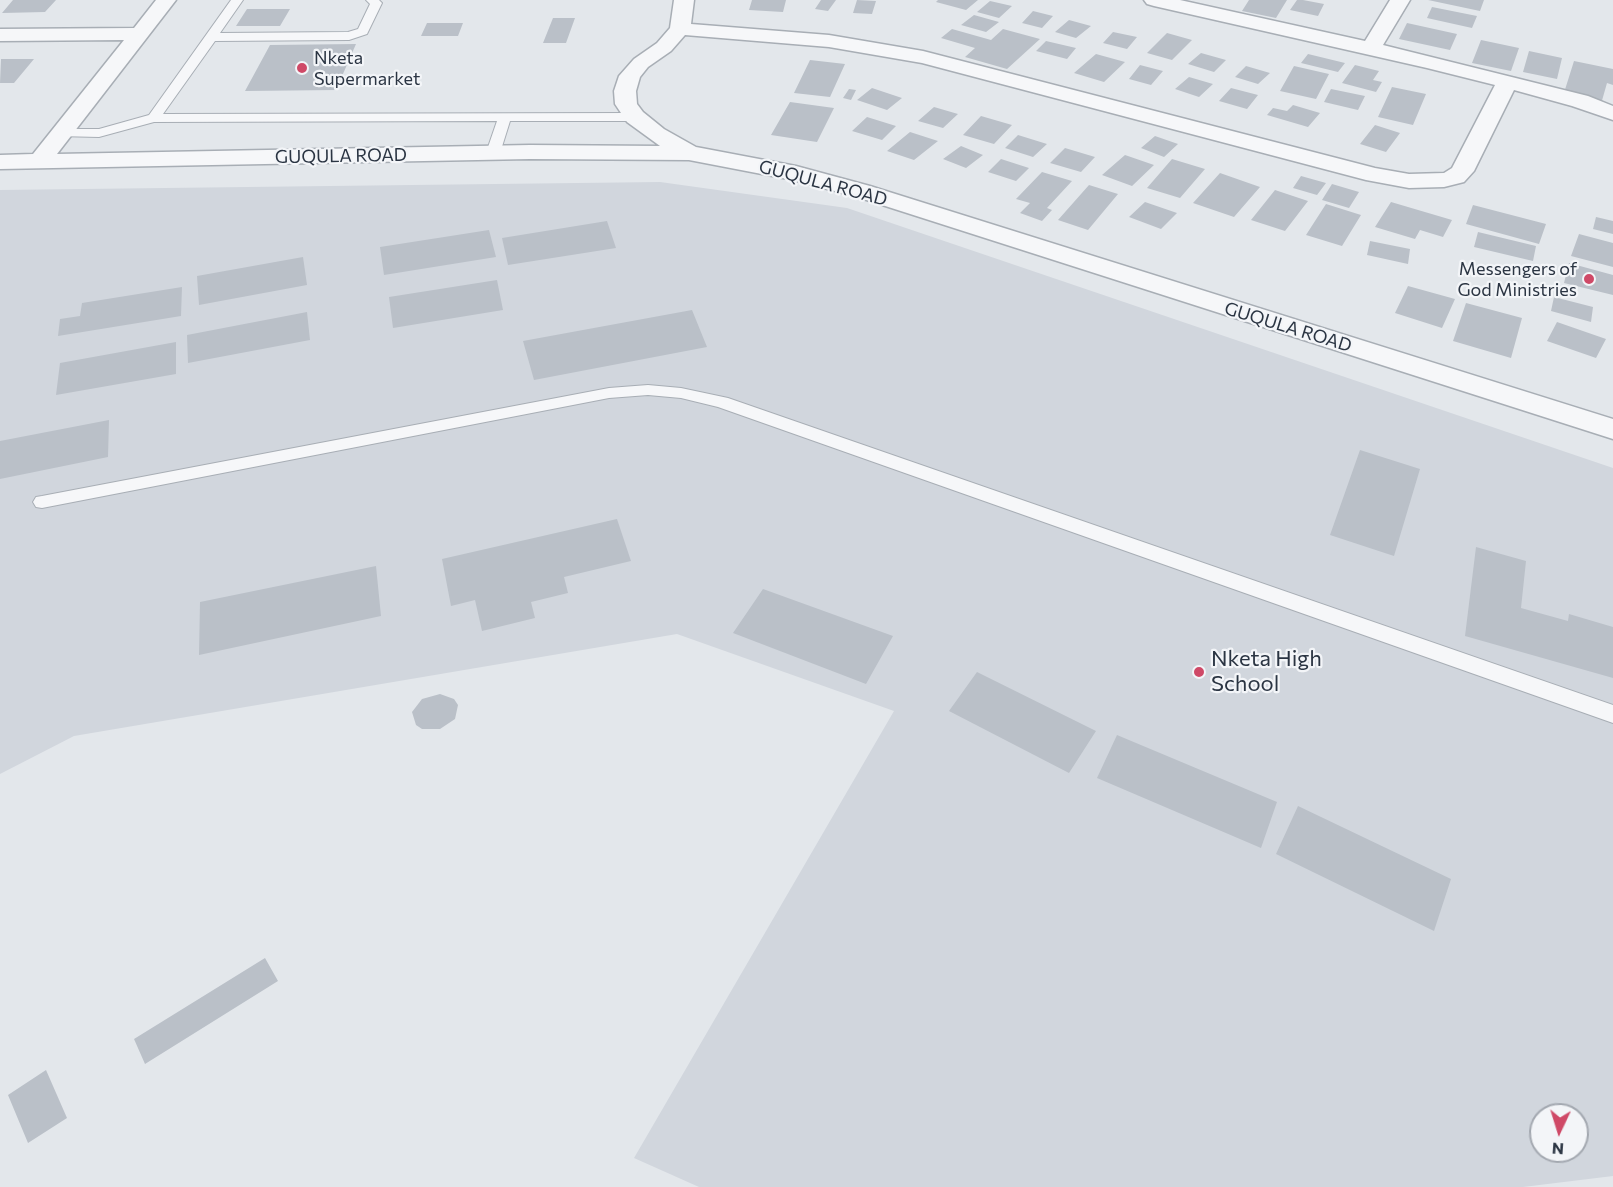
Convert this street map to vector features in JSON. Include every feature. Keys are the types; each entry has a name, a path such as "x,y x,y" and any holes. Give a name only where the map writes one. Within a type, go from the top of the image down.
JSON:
{"street":[{"path":"39,162 166,0"},
{"path":"684,0 680,29 664,47 641,63 630,76 625,91 626,104 635,117 656,134 689,153"},
{"path":"1154,0 1507,82 1580,101 1613,113"},
{"path":"1371,49 1400,0"},
{"path":"680,29 829,41 923,57 1401,180 1444,180 1456,177 1462,171 1507,82"},
{"path":"0,35 140,34"},
{"name":"GUQULA ROAD","path":"0,162 493,153 689,153 796,173 862,191 1613,429"}],"lane":[{"path":"154,118 237,0"},
{"path":"211,37 349,36 363,31 376,3 372,0"},
{"path":"62,133 99,132 154,118 635,117"},
{"path":"493,153 505,118"},
{"path":"42,502 609,393 648,390 681,393 722,402 1613,714"}],"shaded area":[{"name":"Nketa High School","path":"660,182 847,208 1613,468 1613,1176 1523,1187 699,1187 634,1158 894,711 677,634 74,736 0,774 0,190"}],"building":[{"path":"13,0 56,0 45,12 2,13"},
{"path":"752,0 786,0 783,12 749,10"},
{"path":"821,0 836,0 828,11 815,9"},
{"path":"857,0 876,1 872,14 853,13"},
{"path":"938,0 978,0 966,10 936,2"},
{"path":"1249,0 1287,0 1276,18 1242,11"},
{"path":"1297,0 1324,4 1318,16 1290,10"},
{"path":"1428,0 1484,0 1480,11"},
{"path":"990,1 1012,6 999,18 977,12"},
{"path":"1432,7 1477,16 1472,28 1427,18"},
{"path":"247,9 290,9 280,26 236,26"},
{"path":"1033,11 1053,16 1042,28 1022,23"},
{"path":"974,15 999,22 986,32 961,25"},
{"path":"553,18 575,18 566,43 543,43"},
{"path":"1069,20 1091,26 1076,38 1055,32"},
{"path":"427,23 463,23 458,36 421,36"},
{"path":"1407,23 1457,34 1450,50 1399,39"},
{"path":"952,29 991,40 1003,29 1040,39 1007,69 965,57 975,48 941,38"},
{"path":"1113,32 1137,37 1127,49 1103,43"},
{"path":"1167,33 1192,40 1172,60 1147,53"},
{"path":"1481,40 1519,48 1511,71 1472,63"},
{"path":"1046,41 1076,48 1067,59 1036,51"},
{"name":"Nketa Supermarket","path":"356,44 336,90 245,91 270,45"},
{"path":"1529,51 1562,58 1557,79 1523,72"},
{"path":"1201,53 1226,60 1214,72 1188,64"},
{"path":"1096,54 1125,62 1104,82 1074,73"},
{"path":"1308,54 1345,63 1338,72 1301,63"},
{"path":"1,59 34,59 14,83 0,83"},
{"path":"810,60 845,64 830,97 794,93"},
{"path":"1574,61 1613,69 1613,85 1607,83 1601,104 1563,96"},
{"path":"1140,65 1163,71 1151,85 1129,79"},
{"path":"1355,65 1379,71 1373,80 1382,82 1376,92 1342,83"},
{"path":"1246,66 1270,73 1258,84 1235,77"},
{"path":"1294,66 1329,74 1316,99 1280,91"},
{"path":"1189,77 1213,84 1199,97 1175,89"},
{"path":"1392,87 1426,94 1413,125 1378,117"},
{"path":"872,88 902,98 887,110 857,100"},
{"path":"1231,88 1258,95 1247,109 1219,101"},
{"path":"849,89 856,90 851,100 843,98"},
{"path":"1331,89 1365,96 1358,110 1324,102"},
{"path":"790,102 834,108 817,142 771,135"},
{"path":"1293,105 1320,113 1308,127 1267,115 1273,108 1287,111"},
{"path":"934,107 958,114 943,128 918,121"},
{"path":"981,116 1012,125 994,144 963,135"},
{"path":"867,117 896,126 882,140 852,131"},
{"path":"1375,125 1400,133 1386,152 1360,144"},
{"path":"910,132 938,141 914,160 887,151"},
{"path":"1018,135 1047,144 1033,157 1005,148"},
{"path":"1155,136 1178,144 1164,157 1141,148"},
{"path":"961,146 983,155 966,168 943,159"},
{"path":"1065,148 1095,157 1081,172 1050,163"},
{"path":"1125,155 1154,165 1132,186 1102,175"},
{"path":"1001,159 1029,168 1016,181 988,172"},
{"path":"1172,159 1205,169 1180,198 1147,188"},
{"path":"1042,172 1072,181 1047,208 1052,210 1042,221 1020,213 1030,203 1016,199"},
{"path":"1220,173 1260,187 1234,217 1193,203"},
{"path":"1301,176 1326,183 1317,195 1293,188"},
{"path":"1332,184 1359,192 1349,208 1322,200"},
{"path":"1089,185 1118,194 1088,230 1058,220"},
{"path":"1275,190 1308,201 1285,231 1251,220"},
{"path":"1145,202 1177,213 1161,229 1129,217"},
{"path":"1391,202 1452,220 1443,237 1420,230 1415,239 1375,227"},
{"path":"1326,204 1361,215 1342,246 1306,235"},
{"path":"1473,205 1546,224 1539,244 1466,224"},
{"path":"1596,217 1613,221 1613,234 1593,229"},
{"path":"607,221 616,248 508,265 502,238"},
{"path":"489,230 496,257 384,275 380,247"},
{"path":"1478,232 1536,246 1533,261 1474,247"},
{"path":"1579,234 1613,243 1613,267 1571,256"},
{"path":"1370,241 1410,249 1408,264 1367,255"},
{"path":"303,257 307,285 199,305 197,276"},
{"name":"Messengers of God Ministries","path":"1569,263 1613,275 1613,295 1564,283"},
{"path":"497,280 503,310 393,328 389,297"},
{"path":"1408,286 1455,299 1442,328 1395,313"},
{"path":"182,287 181,316 58,336 60,319 80,316 82,303"},
{"path":"1554,297 1593,307 1591,322 1551,311"},
{"path":"1466,303 1522,318 1511,358 1453,341"},
{"path":"692,310 707,347 534,380 523,341"},
{"path":"307,312 310,340 188,363 187,335"},
{"path":"1557,322 1606,339 1596,358 1547,341"},
{"path":"176,342 176,374 56,395 60,363"},
{"path":"109,420 108,457 0,479 0,441"},
{"path":"1360,450 1420,469 1394,556 1330,535"},
{"path":"617,519 631,561 564,577 568,593 531,602 535,618 482,631 475,600 451,606 442,559"},
{"path":"1476,547 1526,561 1521,608 1568,621 1569,614 1613,627 1613,678 1465,636"},
{"path":"376,566 381,616 199,655 200,602"},
{"path":"763,589 893,636 866,684 733,633"},
{"path":"977,672 1096,731 1069,773 949,711"},
{"path":"440,694 454,699 458,705 455,719 440,729 422,729 416,725 412,712 422,699"},
{"path":"1117,735 1277,802 1261,848 1097,778"},
{"path":"1298,806 1451,879 1434,931 1276,854"},
{"path":"265,958 278,981 145,1064 134,1039"},
{"path":"46,1070 67,1118 28,1143 8,1095"}],"place":[{"name":"Nketa Supermarket","path":"302,68"},
{"name":"Messengers of God Ministries","path":"1589,279"},
{"name":"Nketa High School","path":"1199,672"}]}
